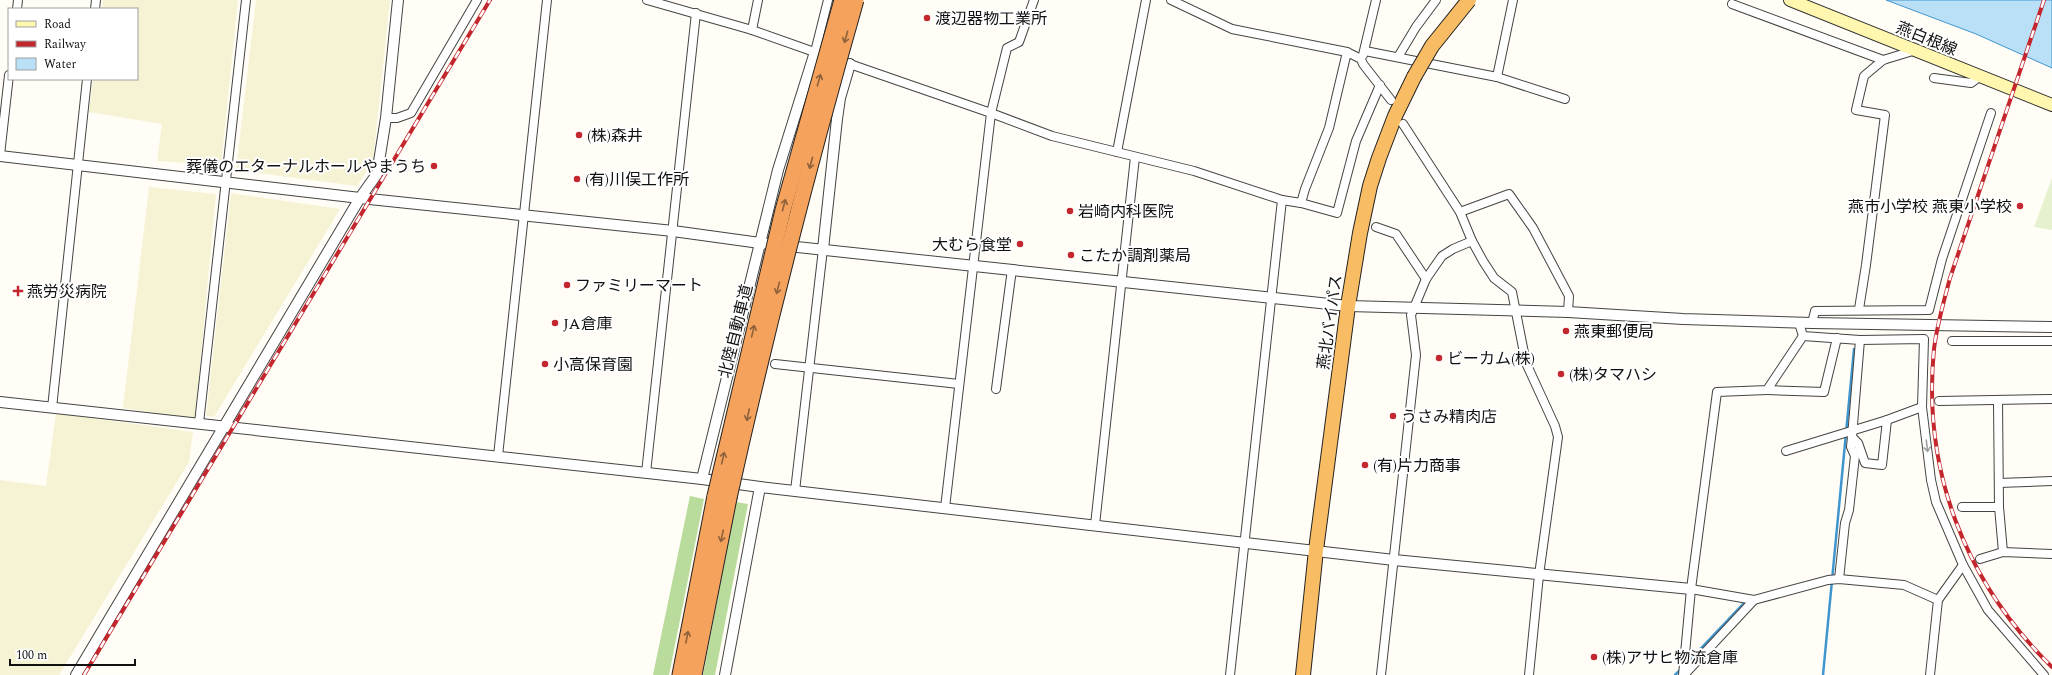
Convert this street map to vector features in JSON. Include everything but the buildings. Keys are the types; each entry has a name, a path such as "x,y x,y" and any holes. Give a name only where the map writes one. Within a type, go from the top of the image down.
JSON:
{"highway":[{"name":"北陸自動車道","path":"680,675 722,497 783,210 842,0"},
{"name":"北陸自動車道","path":"694,675 722,497 824,114 856,0"},
{"name":"燕北バイパス","path":"1302,675 1316,550 1348,306 1360,233 1370,186 1395,116 1414,77 1432,46 1469,0"}],"main road":[{"name":"燕白根線","path":"1790,0 1916,50 1979,77 2052,104"}],"street":[{"path":"199,423 246,0"},
{"path":"76,675 360,198 377,174 386,118 398,0"},
{"path":"386,118 398,118 411,113 477,0"},
{"path":"498,456 547,0"},
{"path":"647,0 752,30 991,113 1052,136 1194,171 1282,200 1301,203 1337,213 1356,141 1380,85"},
{"path":"752,30 758,0"},
{"path":"702,479 778,170 815,52 828,0"},
{"path":"945,508 991,113 1007,48 1019,42 1034,0"},
{"path":"1117,152 1146,0"},
{"path":"1171,0 1232,29 1347,52 1362,59 1391,100"},
{"path":"1362,59 1376,0"},
{"path":"1398,57 1416,27 1436,0"},
{"path":"1497,76 1513,0"},
{"path":"1732,4 1882,60"},
{"path":"646,473 696,13"},
{"path":"1859,309 1885,115 1856,110 1864,76 1882,60 1916,50"},
{"path":"1365,51 1497,76 1565,99"},
{"path":"1301,203 1304,189 1329,128 1347,52"},
{"path":"795,491 837,119 840,98 850,64"},
{"path":"1934,78 1971,83 1979,77"},
{"path":"8,80 0,155 360,198 673,231 760,243 823,248 1348,306 1517,310 1683,319 1812,323 2052,327"},
{"path":"52,408 87,80"},
{"path":"1812,323 1815,310 1929,310 1942,259 1991,113"},
{"path":"1403,124 1460,212 1472,241 1494,278 1512,292 1517,310 1526,364 1556,426 1558,437 1539,575 1528,675"},
{"path":"1095,525 1135,157"},
{"path":"1460,212 1509,194 1533,228 1569,296 1568,312"},
{"path":"1230,675 1270,298 1282,200"},
{"path":"1376,227 1396,234 1426,279"},
{"path":"1381,675 1416,355 1411,320 1414,308 1426,279 1442,256 1453,249 1472,241"},
{"path":"996,389 1012,269"},
{"path":"1767,390 1803,336 1800,322"},
{"path":"1803,336 1860,340 1924,339 1924,403 1931,480 1936,502 1963,565 1988,610 2044,675"},
{"path":"1683,675 1691,589 1717,392 1767,390 1824,392 1837,338"},
{"path":"1838,579 1845,523 1849,510 1854,464 1852,434 1860,340"},
{"path":"1952,341 2052,341"},
{"path":"775,364 959,384"},
{"path":"1939,401 2052,399"},
{"path":"1998,401 1999,507 2003,552"},
{"path":"0,402 702,479 760,487 1394,560 1691,589 1754,600 1828,580 1838,579 1904,585 1938,600"},
{"path":"1786,450 1852,434 1888,420 1924,403"},
{"path":"1852,434 1858,443 1865,463 1882,465 1888,420"},
{"path":"1999,483 2052,481"},
{"path":"726,675 760,487"},
{"path":"1962,507 1999,507"},
{"path":"1980,559 2003,552 2052,554"},
{"path":"1930,675 1938,600 1963,565"},
{"path":"1683,675 1754,600"}],"shaded area":[{"path":"103,0 238,0 221,165 157,161 162,124 89,112 93,80 138,80 138,8 102,8"},
{"path":"256,0 390,0 373,161 357,186 236,170"},
{"path":"149,187 216,194 195,419 123,408"},
{"path":"231,193 340,209 214,417 206,416"},
{"path":"56,413 193,432 189,462 59,675 0,675 0,480 46,486"}],"green space":[{"path":"2052,178 2052,230 2034,227"},
{"path":"690,496 704,499 669,675 653,675"},
{"path":"736,502 748,504 715,675 703,675"}],"water":[{"path":"1886,0 2052,0 2052,68 1976,34"}],"waterway":[{"path":"1823,675 1854,349"},
{"path":"1687,663 1743,604"},
{"path":"1675,675 1681,669"}],"railway":[{"path":"84,675 490,0"},
{"path":"2044,0 1950,278 1935,340 1932,394 1935,438 1943,480 1956,522 1973,561 1995,598 2021,634 2052,667"}],"place":[{"name":"渡辺器物工業所","path":"927,18"},
{"name":"(株)森井","path":"579,135"},
{"name":"葬儀のエターナルホールやまうち","path":"434,166"},
{"name":"(有)川俣工作所","path":"577,179"},
{"name":"燕市小学校 燕東小学校","path":"2020,206"},
{"name":"岩崎内科医院","path":"1070,211"},
{"name":"大むら食堂","path":"1020,244"},
{"name":"こたか調剤薬局","path":"1071,255"},
{"name":"ファミリーマート","path":"567,285"},
{"name":"燕労災病院","path":"18,291"},
{"name":"JA倉庫","path":"555,323"},
{"name":"燕東郵便局","path":"1566,331"},
{"name":"ビーカム(株)","path":"1439,358"},
{"name":"小高保育園","path":"545,364"},
{"name":"(株)タマハシ","path":"1561,374"},
{"name":"うさみ精肉店","path":"1393,416"},
{"name":"(有)片力商事","path":"1365,465"},
{"name":"(株)アサヒ物流倉庫","path":"1594,657"}]}
